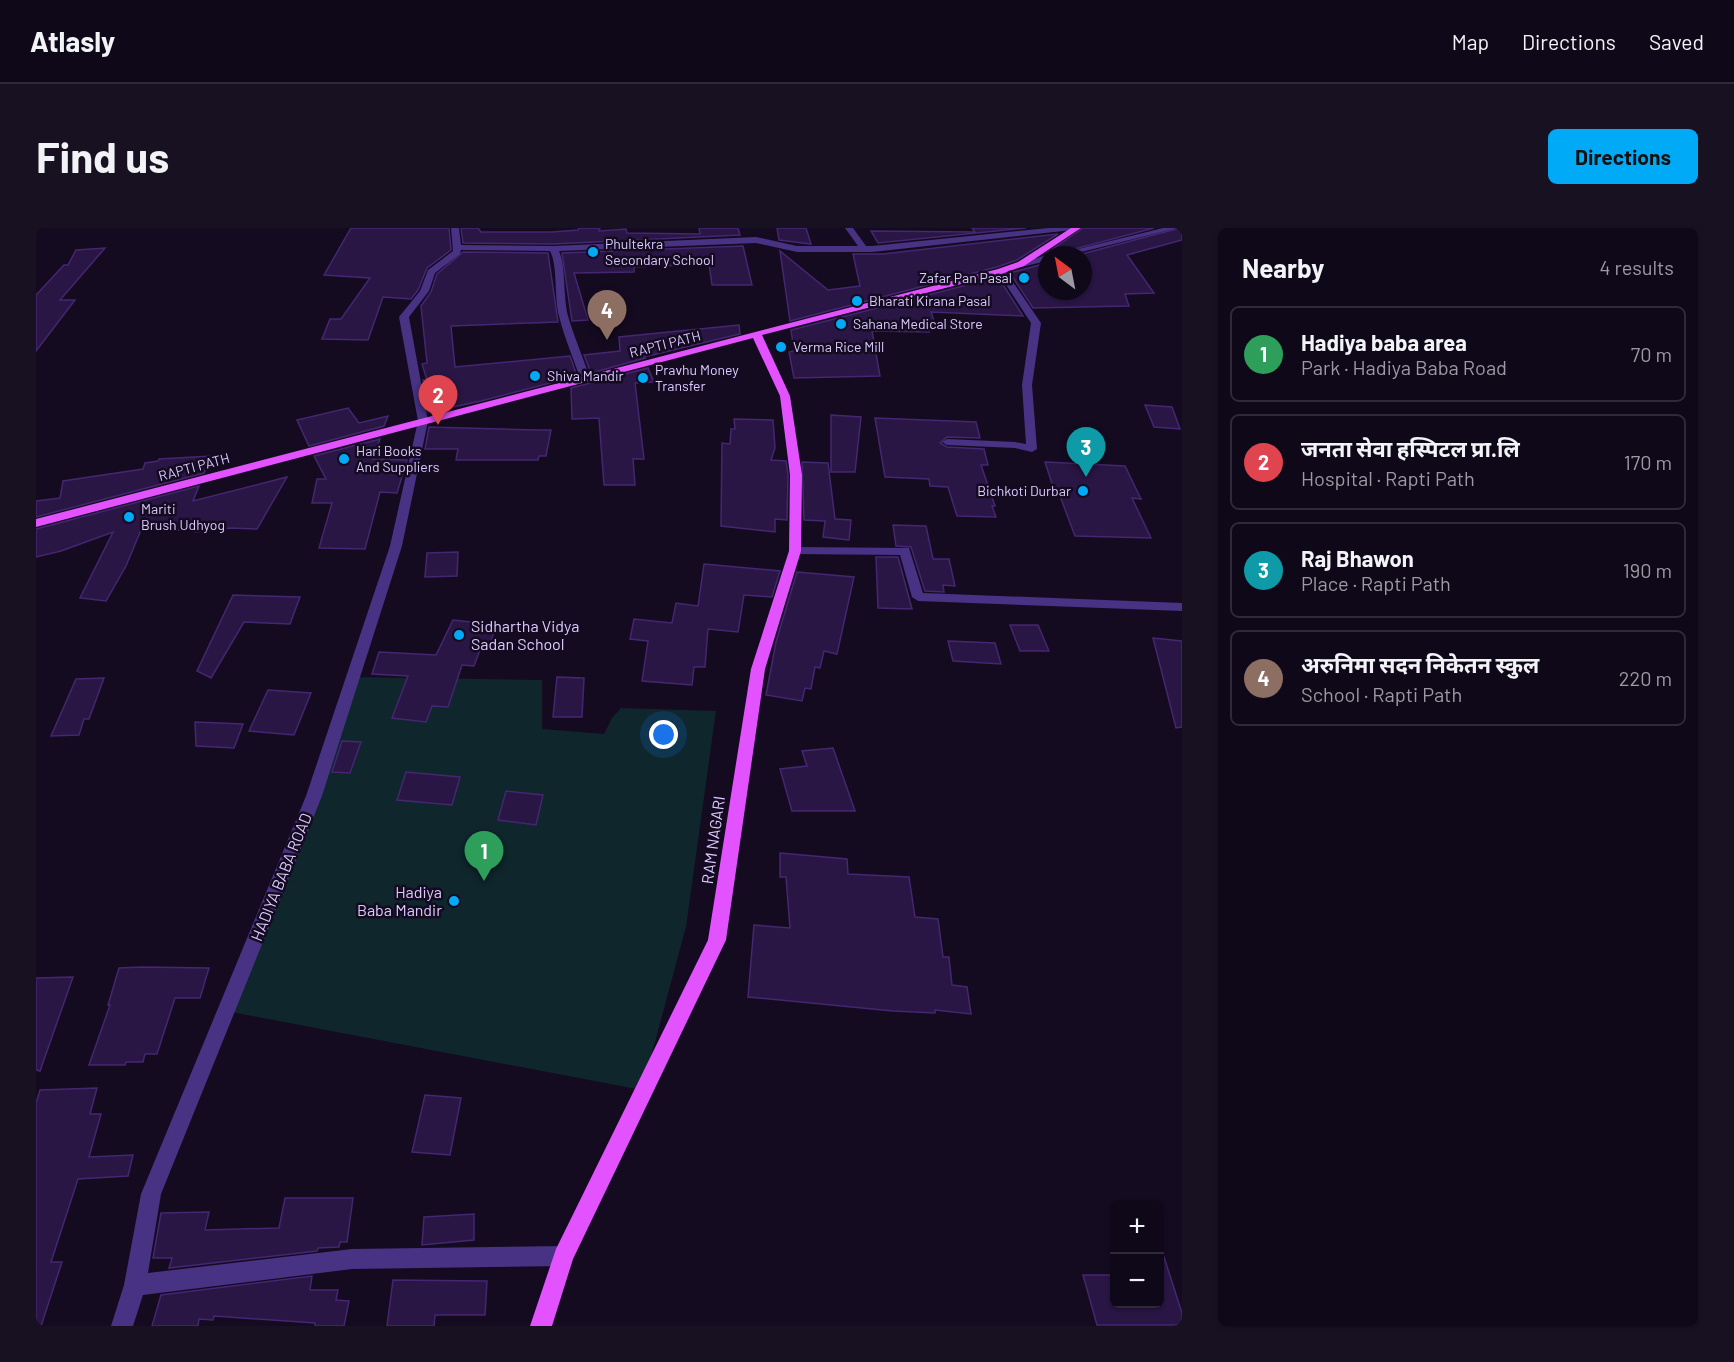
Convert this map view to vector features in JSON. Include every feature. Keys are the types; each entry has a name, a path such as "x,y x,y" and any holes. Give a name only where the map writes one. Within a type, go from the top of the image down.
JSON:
{"main road":[{"name":"RAPTI PATH","path":"36,523 1001,271 1021,264 1077,228"},
{"name":"RAM NAGARI","path":"541,1326 563,1256 717,940 758,669 795,551 796,476 785,396 757,335"}],"street":[{"path":"423,421 404,317 424,291 431,272 458,252 455,228"},
{"path":"849,228 864,249"},
{"path":"457,247 553,249 756,240 797,249 864,249 1072,228"},
{"path":"1092,247 1174,228"},
{"path":"553,249 559,260 558,282 563,315 585,378"},
{"path":"1021,264 1038,260"},
{"path":"947,442 1015,445 1032,450 1027,385 1036,323 1001,271"},
{"name":"HADIYA BABA ROAD","path":"122,1326 135,1285 151,1194 314,796 324,766 396,546 423,421"},
{"path":"795,551 905,551 918,597 1182,607"},
{"path":"135,1285 352,1259 563,1256"}],"green space":[{"path":"353,677 542,680 542,729 604,734 612,718 621,708 716,711 686,927 642,1090 226,1011"}],"building":[{"path":"351,228 449,228 451,250 427,268 418,290 411,299 383,297 368,340 322,339 330,319 341,319 370,278 324,275"},
{"path":"461,228 478,228 481,232 552,232 600,228 599,231 626,229 627,233 700,234 699,228 738,228 740,235 553,244 463,243"},
{"path":"777,228 806,228 811,244 779,240"},
{"path":"972,228 1026,228 878,243 871,231 975,232"},
{"path":"1083,228 1154,228 1086,246 1057,246"},
{"path":"1182,228 1182,240 1127,255 1154,293 1125,294 1129,306 1033,308 1010,273 1038,265 1038,300 1092,300 1092,251"},
{"path":"1058,234 1017,260 997,267 790,321 780,251 828,290 860,286 853,254 883,254"},
{"path":"743,246 752,285 712,285 709,264 634,267 634,272 574,273 588,320 572,321 562,253"},
{"path":"105,248 60,300 75,300 36,351 36,295 64,265 68,265 76,250"},
{"path":"463,252 548,253 558,322 451,326 455,367 570,356 577,376 429,412 423,380 427,380 422,364 427,363 421,306 431,292 437,274"},
{"path":"998,277 1023,316 931,312 934,321 925,321 929,332 872,331 880,376 794,378 789,352 794,351 791,330"},
{"path":"739,325 740,334 644,357 591,373 584,355 620,351 619,337"},
{"path":"648,368 654,382 635,383 644,459 633,459 635,485 604,485 599,418 572,419 571,388"},
{"path":"1145,405 1172,407 1180,429 1154,427"},
{"path":"348,408 359,423 388,416 384,426 309,446 297,420"},
{"path":"831,415 861,417 855,472 831,472"},
{"path":"875,418 976,422 980,438 947,437 940,443 947,447 984,449 988,465 981,465 995,506 992,506 996,517 957,516 948,487 930,486 929,479 885,477"},
{"path":"734,419 773,420 775,448 771,460 786,461 788,475 787,520 775,519 775,532 721,526 722,443 730,444 731,429 735,429"},
{"path":"429,427 551,430 546,456 539,456 538,460 456,460 458,449 425,449"},
{"path":"380,439 373,459 407,460 397,493 380,492 365,549 319,548 332,503 312,503 317,479 326,479 314,456"},
{"path":"211,456 204,473 36,517 36,501 60,498 63,481 143,469 145,463 159,459"},
{"path":"802,462 828,463 835,519 851,520 849,540 823,537 825,521 804,520"},
{"path":"1045,462 1125,466 1141,499 1132,498 1151,538 1075,536 1060,496 1056,496"},
{"path":"287,477 257,529 231,528 195,532 196,530 141,530 126,566 106,601 80,598 113,532 61,551 36,557 36,529 199,486 193,501"},
{"path":"893,525 926,526 933,559 949,559 955,586 943,585 944,592 925,591 911,547 896,546"},
{"path":"458,552 457,576 425,577 427,553"},
{"path":"876,557 898,557 912,609 878,608"},
{"path":"704,564 780,571 772,597 744,595 738,632 708,629 705,667 694,667 692,685 642,681 648,641 630,639 634,619 672,623 676,603 698,606"},
{"path":"797,572 854,577 837,654 824,651 820,668 815,667 811,689 805,688 802,701 766,695 776,642"},
{"path":"233,595 300,597 290,624 244,622 211,678 197,671"},
{"path":"453,620 497,625 487,651 480,650 474,666 462,665 448,707 432,706 426,722 392,718 408,676 372,674 379,652 436,655"},
{"path":"1010,625 1038,625 1049,651 1020,651"},
{"path":"1153,638 1182,641 1182,727 1176,728"},
{"path":"948,641 995,643 1001,664 953,661"},
{"path":"557,677 584,678 582,717 553,717"},
{"path":"104,678 89,719 84,719 79,735 51,736 76,679"},
{"path":"268,690 311,693 294,735 249,731"},
{"path":"195,722 243,724 234,748 196,746"},
{"path":"342,741 361,742 350,773 332,772"},
{"path":"833,748 855,811 792,811 780,769 807,766 802,751"},
{"path":"406,772 460,777 452,805 397,800"},
{"path":"506,791 543,795 536,825 498,820"},
{"path":"780,853 847,859 848,874 909,877 915,917 938,919 943,957 949,957 952,985 967,987 971,1014 935,1010 935,1013 893,1011 748,997 754,925 790,928 786,877 780,877"},
{"path":"119,968 209,968 200,998 175,998 157,1054 145,1054 143,1062 126,1062 125,1065 89,1065 110,1005 108,1005"},
{"path":"73,977 40,1071 36,1070 36,978"},
{"path":"97,1088 90,1114 101,1114 89,1157 133,1155 128,1176 78,1179 51,1262 62,1262 41,1326 36,1326 36,1103 40,1090"},
{"path":"425,1095 461,1098 450,1155 412,1152"},
{"path":"285,1198 353,1198 347,1242 340,1242 339,1247 318,1248 317,1251 169,1268 172,1258 153,1258 161,1213 209,1212 205,1230 279,1228"},
{"path":"474,1214 474,1240 422,1245 424,1217"},
{"path":"1164,1257 1182,1313 1182,1325 1097,1325 1083,1275 1110,1275 1110,1308 1164,1308"},
{"path":"312,1276 310,1290 338,1290 336,1300 349,1301 344,1326 315,1326 315,1323 214,1316 213,1320 199,1319 198,1326 152,1326 161,1295"},
{"path":"393,1280 487,1281 485,1315 435,1315 434,1326 387,1326"}],"place":[{"name":"Phultekra Secondary School","path":"593,252"},
{"name":"Zafar Pan Pasal","path":"1024,278"},
{"name":"Bharati Kirana Pasal","path":"857,301"},
{"name":"Sahana Medical Store","path":"841,324"},
{"name":"अरुनिमा सदन निकेतन स्कुल","path":"607,340"},
{"name":"Verma Rice Mill","path":"781,347"},
{"name":"Shiva Mandir","path":"535,376"},
{"name":"Pravhu Money Transfer","path":"643,378"},
{"name":"जनता सेवा हस्पिटल प्रा.लि","path":"438,425"},
{"name":"Hari Books And Suppliers","path":"344,459"},
{"name":"Raj Bhawon","path":"1086,477"},
{"name":"Bichkoti Durbar","path":"1083,491"},
{"name":"Mariti Brush Udhyog","path":"129,517"},
{"name":"Sidhartha Vidya Sadan School","path":"459,635"},
{"name":"Hadiya baba area","path":"484,881"},
{"name":"Hadiya Baba Mandir","path":"454,901"}]}
